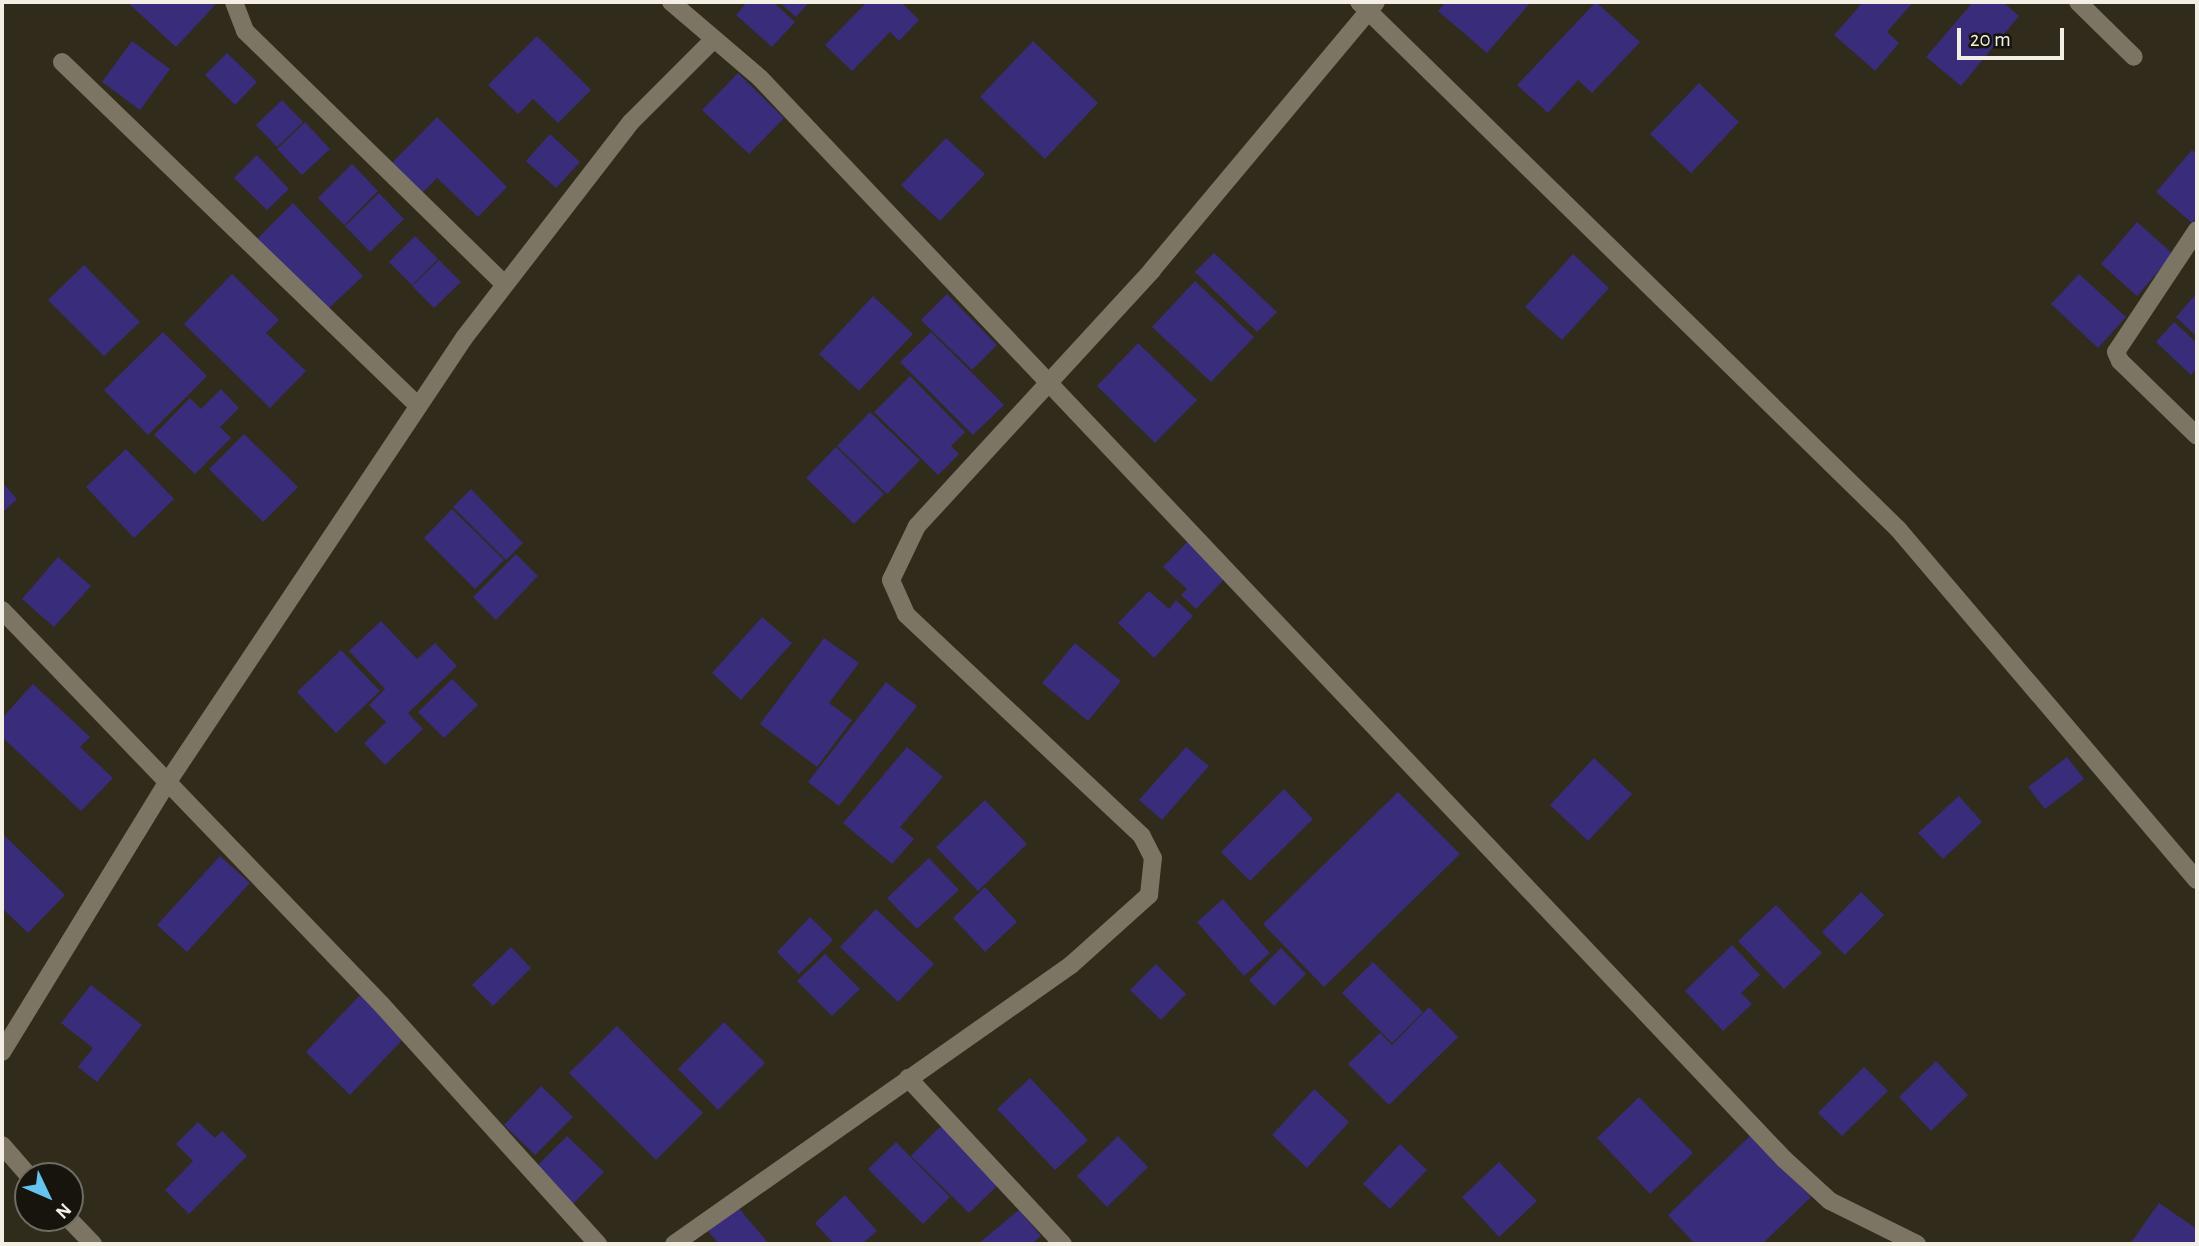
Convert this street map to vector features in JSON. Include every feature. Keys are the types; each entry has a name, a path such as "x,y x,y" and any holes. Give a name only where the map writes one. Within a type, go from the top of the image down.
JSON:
{"street":[{"path":"234,2 245,31 505,285"},
{"path":"2078,2 2134,57"},
{"path":"682,5 714,39 760,78 1047,385 1176,511 1784,1159 1830,1201 1917,1244"},
{"path":"674,1244 1071,965 1149,895 1153,858 1142,835 923,632 906,614 891,580 917,526 1152,270 1368,5 1898,529 2197,880"},
{"path":"2,1052 165,786 418,406 505,285 631,122 714,39"},
{"path":"62,62 418,406"},
{"path":"2197,230 2116,352 2120,361 2197,436"},
{"path":"2,610 165,786 381,1004 598,1244"},
{"path":"908,1078 1063,1244"},
{"path":"2,1145 17,1162"}],"building":[{"path":"127,2 218,2 176,47"},
{"path":"747,2 773,2 795,22 772,47 736,15"},
{"path":"779,2 809,2 796,17"},
{"path":"867,2 901,2 919,20 899,41 890,32 852,71 825,45"},
{"path":"1446,2 1531,2 1487,53 1438,11"},
{"path":"1596,2 1640,42 1592,93 1578,80 1548,113 1517,85"},
{"path":"1863,2 1913,2 1887,32 1899,43 1875,71 1834,35"},
{"path":"1973,2 2003,2 2019,16 1961,86 1926,57"},
{"path":"537,36 591,90 558,123 533,99 518,114 488,85"},
{"path":"132,41 170,69 140,110 102,82"},
{"path":"1033,41 1098,103 1045,159 980,97"},
{"path":"227,53 257,82 235,105 205,75"},
{"path":"738,73 784,118 749,154 702,110"},
{"path":"1699,83 1739,122 1691,173 1650,134"},
{"path":"282,100 303,122 277,147 256,125"},
{"path":"437,117 507,187 478,217 437,178 419,196 389,166"},
{"path":"305,122 330,149 302,175 277,149"},
{"path":"550,134 580,162 556,188 526,161"},
{"path":"946,138 985,174 940,221 901,185"},
{"path":"2192,150 2197,154 2197,217 2192,223 2156,192"},
{"path":"257,155 289,189 267,210 234,178"},
{"path":"352,164 378,191 344,225 318,198"},
{"path":"379,193 404,219 370,252 345,226"},
{"path":"293,203 363,276 326,311 257,239"},
{"path":"2137,222 2173,254 2137,296 2101,264"},
{"path":"415,236 438,259 412,285 389,262"},
{"path":"1214,253 1277,312 1257,332 1195,272"},
{"path":"1573,254 1609,288 1562,340 1525,307"},
{"path":"439,260 461,282 434,308 412,286"},
{"path":"84,265 140,322 104,356 48,300"},
{"path":"232,274 279,320 266,333 306,371 270,408 184,324"},
{"path":"2079,274 2126,317 2098,348 2051,304"},
{"path":"1195,281 1254,337 1211,382 1152,327"},
{"path":"2197,293 2197,337 2176,317"},
{"path":"947,294 997,345 972,370 921,320"},
{"path":"873,296 913,334 859,391 819,354"},
{"path":"2174,322 2197,343 2197,368 2191,375 2156,342"},
{"path":"163,332 207,376 148,435 104,390"},
{"path":"931,332 1004,405 973,435 900,362"},
{"path":"1138,343 1197,400 1155,443 1097,386"},
{"path":"910,376 965,432 951,446 959,454 938,475 874,412"},
{"path":"221,389 239,408 220,427 231,438 195,474 154,435 190,398 201,409"},
{"path":"870,412 920,460 887,494 837,446"},
{"path":"244,434 298,487 263,522 209,469"},
{"path":"836,447 884,494 854,524 806,478"},
{"path":"126,449 174,499 134,538 86,487"},
{"path":"2,482 17,499 2,513"},
{"path":"471,489 523,543 506,560 453,507"},
{"path":"452,509 504,560 475,589 424,538"},
{"path":"1191,538 1229,574 1196,609 1181,595 1187,589 1163,567"},
{"path":"516,554 538,576 496,620 473,597"},
{"path":"58,557 91,586 54,627 22,599"},
{"path":"1149,591 1169,609 1176,600 1193,616 1154,658 1118,623"},
{"path":"762,617 792,643 741,700 712,673"},
{"path":"381,621 417,659 435,643 457,666 408,713 423,729 385,765 364,743 386,722 369,705 385,689 349,651"},
{"path":"824,638 859,663 829,703 852,720 817,767 760,724"},
{"path":"1075,643 1121,681 1088,721 1042,683"},
{"path":"341,650 380,691 336,733 297,692"},
{"path":"452,679 478,705 444,738 418,712"},
{"path":"886,682 917,706 839,806 808,782"},
{"path":"33,684 90,737 80,747 113,778 81,811 2,737 2,718"},
{"path":"907,747 943,777 900,827 914,839 892,864 843,823"},
{"path":"1186,747 1209,766 1162,820 1139,800"},
{"path":"2067,757 2084,779 2045,809 2028,787"},
{"path":"1594,758 1632,794 1588,841 1550,805"},
{"path":"1284,789 1313,819 1250,881 1221,852"},
{"path":"1398,792 1460,854 1324,987 1263,924"},
{"path":"1959,796 1982,822 1943,859 1918,833"},
{"path":"985,800 1027,844 978,891 936,847"},
{"path":"2,833 65,895 28,933 2,908"},
{"path":"220,856 250,883 187,952 157,925"},
{"path":"929,858 959,890 917,929 887,898"},
{"path":"985,887 1017,922 985,952 953,918"},
{"path":"1861,892 1884,915 1845,955 1822,932"},
{"path":"1223,899 1270,953 1244,976 1197,922"},
{"path":"1776,905 1822,953 1784,989 1738,941"},
{"path":"876,909 934,964 898,1002 840,947"},
{"path":"810,917 833,940 799,974 777,952"},
{"path":"1732,945 1760,975 1741,993 1752,1004 1723,1031 1685,991"},
{"path":"511,947 531,968 493,1006 472,985"},
{"path":"1281,948 1306,974 1274,1006 1249,980"},
{"path":"825,954 860,989 832,1016 797,981"},
{"path":"1373,962 1423,1012 1392,1043 1342,993"},
{"path":"1156,964 1186,994 1161,1020 1130,990"},
{"path":"91,985 142,1025 97,1082 78,1067 93,1048 61,1023"},
{"path":"360,995 405,1037 350,1095 306,1052"},
{"path":"1429,1007 1458,1037 1389,1105 1348,1064 1380,1033 1392,1045"},
{"path":"724,1022 765,1063 718,1110 678,1069"},
{"path":"617,1026 703,1113 656,1160 569,1073"},
{"path":"1936,1061 1968,1095 1931,1131 1899,1097"},
{"path":"1864,1067 1888,1091 1842,1136 1818,1113"},
{"path":"1030,1078 1088,1140 1055,1170 997,1109"},
{"path":"541,1086 573,1117 535,1155 504,1125"},
{"path":"1314,1089 1349,1122 1307,1168 1272,1135"},
{"path":"1639,1097 1693,1153 1650,1194 1597,1138"},
{"path":"198,1122 215,1138 222,1131 247,1156 189,1214 165,1190 193,1161 176,1144"},
{"path":"941,1126 998,1185 969,1213 911,1156"},
{"path":"1751,1135 1811,1197 1762,1244 1695,1244 1668,1215"},
{"path":"567,1136 604,1172 571,1206 533,1170"},
{"path":"1118,1136 1148,1167 1107,1207 1077,1176"},
{"path":"896,1142 950,1197 923,1224 868,1169"},
{"path":"1400,1144 1427,1170 1390,1209 1363,1184"},
{"path":"1499,1162 1537,1201 1499,1237 1462,1197"},
{"path":"845,1195 877,1231 862,1244 834,1244 815,1223"},
{"path":"2159,1203 2197,1229 2197,1244 2130,1244"},
{"path":"737,1206 769,1244 719,1244 708,1231"},
{"path":"1019,1210 1041,1236 1032,1244 978,1244"}]}
